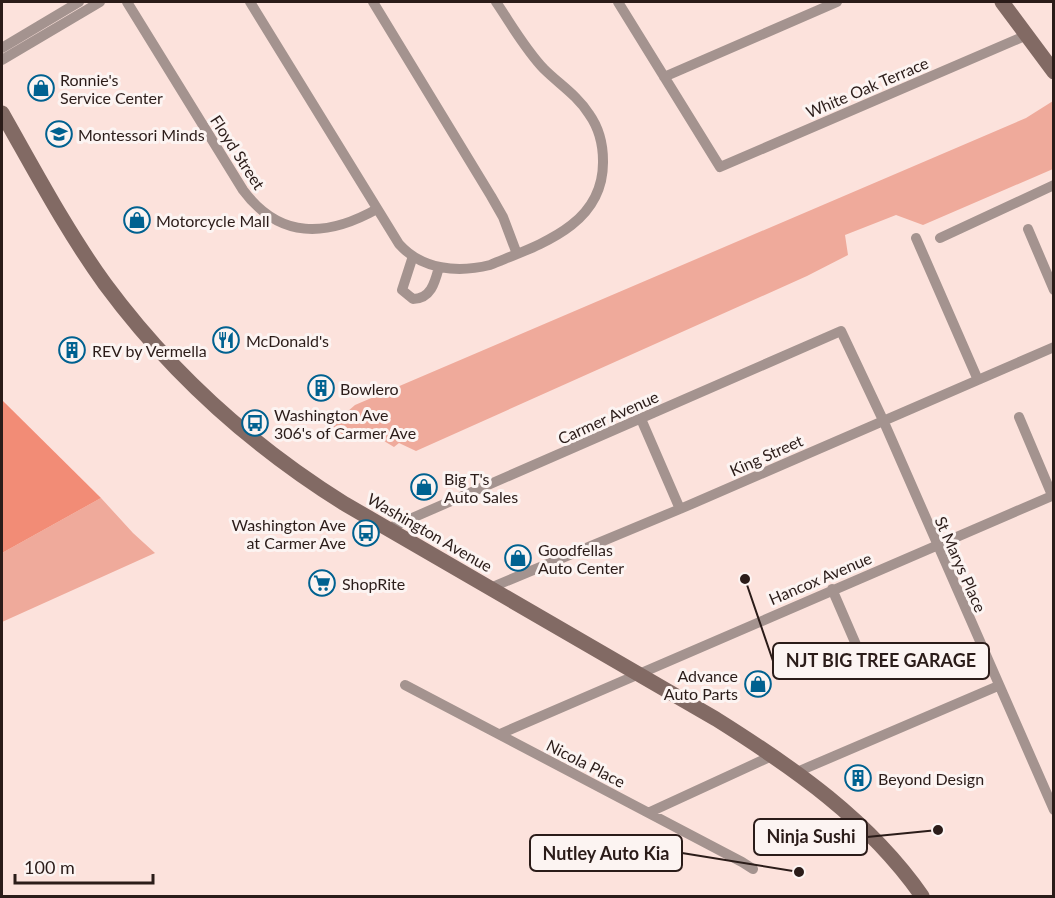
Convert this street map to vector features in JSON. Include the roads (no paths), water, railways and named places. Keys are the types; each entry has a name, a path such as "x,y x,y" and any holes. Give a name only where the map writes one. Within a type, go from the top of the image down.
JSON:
{"main road":[{"path":"1002,2 1053,72"},
{"name":"Washington Avenue","path":"2,113 86,256 125,310 169,360 214,405 264,449 319,488 387,529 638,673 774,756 836,803 873,837 891,856 922,897"}],"street":[{"path":"2,48 79,2"},
{"path":"2,60 100,2"},
{"name":"Floyd Street","path":"127,2 243,190 262,210 287,225 303,230 319,230 355,221 377,209"},
{"path":"250,2 399,244 413,256 439,267 454,269 478,268 517,254 561,233 583,215 591,203 601,178 603,147 590,114 576,97 543,68 496,2"},
{"path":"373,2 491,196 503,217 517,254"},
{"path":"618,2 664,77 837,2"},
{"name":"White Oak Terrace","path":"664,77 720,167 1027,35"},
{"path":"940,238 1053,185"},
{"path":"1028,230 1053,290"},
{"path":"916,238 978,380"},
{"path":"413,256 402,290 413,300 427,295 439,267"},
{"name":"Carmer Avenue","path":"387,529 841,332"},
{"name":"St Marys Place","path":"841,332 883,420 998,686 1052,804"},
{"name":"King Street","path":"490,588 680,509 1053,347"},
{"path":"1019,417 1053,495"},
{"path":"641,419 680,509"},
{"name":"Hancox Avenue","path":"500,734 1053,495"},
{"path":"832,589 867,670"},
{"name":"Nicola Place","path":"405,685 650,812 753,869"},
{"path":"797,772 998,686"},
{"path":"650,812 774,756"}],"place":[{"name":"Ronnie's Service Center","path":"41,88"},
{"name":"Montessori Minds","path":"59,134"},
{"name":"Motorcycle Mall","path":"137,220"},
{"name":"McDonald's","path":"226,340"},
{"name":"REV by Vermella","path":"72,350"},
{"name":"Bowlero","path":"321,388"},
{"name":"Washington Ave 306's of Carmer Ave","path":"255,423"},
{"name":"Big T's Auto Sales","path":"424,487"},
{"name":"Washington Ave at Carmer Ave","path":"366,533"},
{"name":"Goodfellas Auto Center","path":"518,558"},
{"name":"NJT BIG TREE GARAGE","path":"745,579"},
{"name":"ShopRite","path":"322,583"},
{"name":"Advance Auto Parts","path":"758,684"},
{"name":"Beyond Design","path":"858,778"},
{"name":"Ninja Sushi","path":"938,830"},
{"name":"Nutley Auto Kia","path":"799,872"}]}
